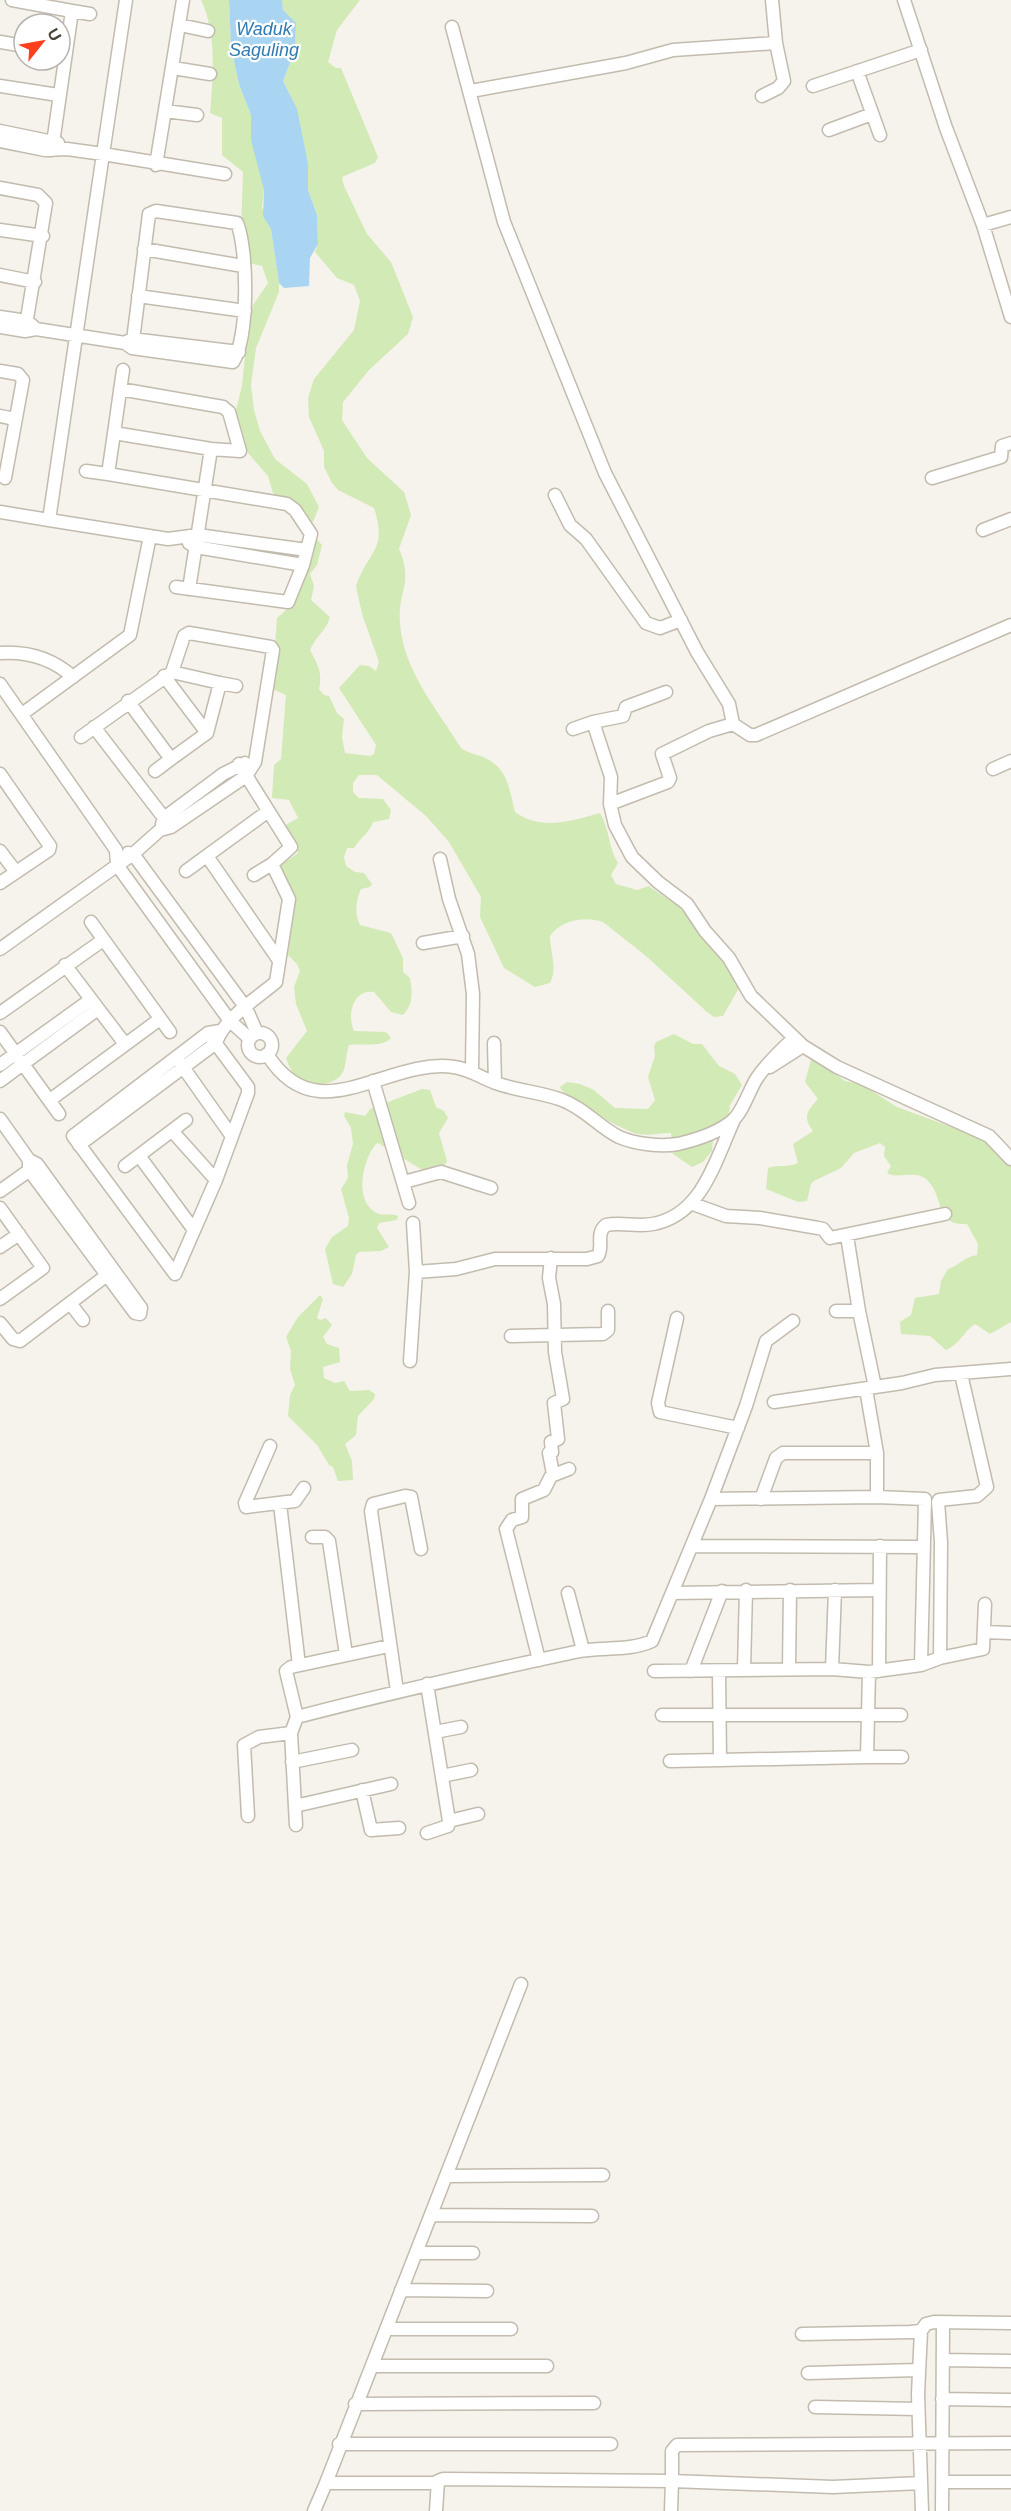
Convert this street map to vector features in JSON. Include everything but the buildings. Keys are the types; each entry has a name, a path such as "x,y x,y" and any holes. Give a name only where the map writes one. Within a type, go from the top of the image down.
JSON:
{"street":[{"path":"12,0 90,14"},
{"path":"49,520 126,0"},
{"path":"156,165 183,0"},
{"path":"762,96 778,88 784,81 776,43 772,0"},
{"path":"904,0 946,128 983,225 1011,316"},
{"path":"180,25 208,31"},
{"path":"452,27 471,91 504,222 605,473 681,620 729,704 733,724 750,735 756,735 1011,626"},
{"path":"471,91 626,63 673,50 776,43"},
{"path":"813,86 921,50"},
{"path":"173,68 210,74"},
{"path":"857,71 880,135"},
{"path":"52,145 60,72"},
{"path":"0,86 58,95"},
{"path":"165,111 197,115"},
{"path":"829,130 872,114"},
{"path":"0,130 67,149 156,165 225,174"},
{"path":"0,141 52,145"},
{"path":"0,189 38,195 45,200 43,236 34,282 30,327"},
{"path":"0,317 30,327 76,336 129,343 239,352 244,337 243,266 238,226 233,221 153,212 149,216 129,343"},
{"path":"983,225 1011,217"},
{"path":"0,230 43,236"},
{"path":"144,249 243,266"},
{"path":"0,275 34,282"},
{"path":"138,296 245,311"},
{"path":"0,327 30,327"},
{"path":"108,474 123,370"},
{"path":"0,371 21,376 15,419 4,461 5,478"},
{"path":"114,433 211,449 240,451 226,409 120,388"},
{"path":"0,416 15,419"},
{"path":"932,478 1001,457 1002,446 1011,443"},
{"path":"86,471 108,474 204,492 291,507 311,534 308,550 289,602 182,588 197,541 204,492 211,449"},
{"path":"555,495 570,525 586,539 646,623 660,628 681,620"},
{"path":"0,512 150,536 308,550"},
{"path":"983,530 1011,519"},
{"path":"22,714 130,635 150,536"},
{"path":"197,541 303,565"},
{"path":"81,736 168,674 188,633 272,648 255,762 246,776 165,825"},
{"path":"0,653 34,656 58,664 73,677"},
{"path":"168,674 236,686"},
{"path":"168,674 207,733"},
{"path":"155,771 207,733 220,683"},
{"path":"0,684 116,850 117,865 230,1021 253,1036"},
{"path":"573,729 623,716 626,707 666,692"},
{"path":"128,701 171,759"},
{"path":"593,722 611,777 610,804 625,848 658,882 687,904 705,931 729,958 751,996 794,1046 989,1136 1011,1159"},
{"path":"610,804 668,782 670,778 662,754 709,731 733,724"},
{"path":"94,727 165,825"},
{"path":"993,769 1011,761"},
{"path":"0,949 133,855 165,825 239,764 255,762"},
{"path":"239,764 291,847 272,864 254,875"},
{"path":"0,774 50,846 0,883"},
{"path":"186,871 267,812"},
{"path":"116,850 133,855 246,1008 253,1036 248,1045 250,1052 261,1057 267,1054 279,1073 296,1087 342,1091 412,1070 440,1066 472,1071 495,1083 563,1100 585,1111 620,1137 651,1144 676,1144 720,1130 734,1120"},
{"path":"0,851 16,872"},
{"path":"207,856 278,959"},
{"path":"440,860 449,899 463,936 473,994 472,1071"},
{"path":"215,1036 248,1087 248,1093 216,1180 175,1274 73,1136 180,1063 215,1036 276,982 289,899 272,864"},
{"path":"91,922 170,1032"},
{"path":"423,943 463,936"},
{"path":"0,1013 103,940"},
{"path":"65,966 125,1044"},
{"path":"0,1081 20,1059 94,1004"},
{"path":"50,1100 160,1019"},
{"path":"0,1032 59,1114"},
{"path":"494,1043 495,1083"},
{"path":"416,1272 456,1269 495,1259 598,1256 601,1250 599,1236 606,1225 650,1225 672,1218 693,1204 734,1120 763,1071 794,1046"},
{"path":"0,1065 20,1059"},
{"path":"180,1063 231,1135"},
{"path":"373,1082 409,1203"},
{"path":"0,1119 109,1273 18,1342 0,1323"},
{"path":"125,1166 141,1157 186,1120"},
{"path":"173,1132 216,1180"},
{"path":"141,1157 194,1230"},
{"path":"0,1191 32,1165"},
{"path":"404,1182 441,1172 491,1188"},
{"path":"693,1204 726,1216 760,1218 823,1229 830,1238 945,1214"},
{"path":"0,1208 43,1268 0,1299"},
{"path":"410,1361 416,1272 413,1223"},
{"path":"0,1247 19,1234"},
{"path":"847,1236 871,1388 877,1453 878,1497"},
{"path":"550,1258 555,1352 563,1399 554,1403 558,1438 551,1442 552,1452 549,1453 554,1474"},
{"path":"70,1303 83,1320"},
{"path":"511,1336 603,1334 608,1330 608,1311"},
{"path":"836,1311 858,1311"},
{"path":"676,1318 658,1403 660,1412 738,1428"},
{"path":"297,1717 397,1691 583,1650 629,1647 652,1641 738,1428 766,1341 793,1321"},
{"path":"774,1402 871,1388 935,1375 1011,1369"},
{"path":"711,1499 878,1497 932,1501 977,1496 987,1487 961,1374"},
{"path":"270,1446 244,1505 249,1508 298,1500 304,1488"},
{"path":"761,1498 776,1458 783,1453 877,1453"},
{"path":"539,1660 506,1529 512,1520 522,1517 522,1499 544,1490 554,1474 569,1469"},
{"path":"397,1691 371,1511 373,1504 405,1496 411,1497 421,1549"},
{"path":"921,1665 923,1547 932,1501"},
{"path":"932,1501 941,1542 940,1658"},
{"path":"280,1504 299,1665"},
{"path":"312,1537 324,1537 329,1541 346,1655"},
{"path":"692,1546 923,1547"},
{"path":"867,1757 868,1715 874,1672 879,1546"},
{"path":"672,1593 746,1590 878,1590"},
{"path":"744,1669 746,1590"},
{"path":"789,1669 790,1590"},
{"path":"832,1670 835,1590"},
{"path":"691,1671 722,1591"},
{"path":"568,1593 583,1650"},
{"path":"654,1671 789,1669 874,1672 921,1665 940,1658 979,1652 984,1646 985,1604"},
{"path":"984,1632 1011,1633"},
{"path":"296,1826 291,1733 297,1717 286,1671 299,1665 389,1646"},
{"path":"719,1671 720,1760"},
{"path":"427,1684 449,1821 448,1826 427,1833"},
{"path":"662,1715 900,1715"},
{"path":"435,1732 461,1727"},
{"path":"248,1816 244,1745 259,1737 291,1733"},
{"path":"292,1762 352,1750"},
{"path":"670,1761 902,1757"},
{"path":"442,1776 471,1770"},
{"path":"295,1806 391,1784"},
{"path":"362,1790 371,1830 399,1828"},
{"path":"449,1821 478,1814"},
{"path":"314,2511 521,1984"},
{"path":"446,2176 603,2175"},
{"path":"431,2215 592,2216"},
{"path":"416,2253 473,2253"},
{"path":"401,2290 487,2291"},
{"path":"942,2511 943,2323"},
{"path":"922,2511 918,2409 921,2331 926,2324 1011,2323"},
{"path":"387,2330 511,2329"},
{"path":"802,2334 921,2331"},
{"path":"943,2360 1011,2361"},
{"path":"372,2366 547,2366"},
{"path":"808,2373 918,2370"},
{"path":"942,2399 1011,2400"},
{"path":"355,2404 594,2403"},
{"path":"815,2407 918,2409"},
{"path":"671,2511 672,2451 677,2445 1011,2443"},
{"path":"339,2444 611,2444"},
{"path":"326,2483 437,2483 444,2480 470,2478 672,2481 832,2487 921,2483"},
{"path":"942,2482 1011,2482"},
{"path":"436,2511 437,2483"}],"green space":[{"path":"201,0 229,0 231,47 239,84 251,115 251,140 259,163 264,190 262,207 271,229 279,283 279,292 256,348 251,385 254,410 260,431 275,459 307,484 319,507 313,522 296,519 273,493 268,476 248,453 236,410 242,386 248,326 253,305 268,283 262,266 240,261 243,172 222,155 222,118 210,113 213,70 212,41 210,26"},
{"path":"282,0 360,0 337,30 328,62 336,68 341,68 378,157 375,163 342,177 367,234 391,262 413,317 408,334 369,370 343,402 342,420 367,458 404,492 411,515 399,549 405,571 400,623 407,657 432,704 461,748 487,759 500,769 507,782 515,812 525,818 546,823 567,821 600,813 618,863 611,875 616,884 637,890 649,886 673,902 705,935 728,966 739,988 723,1016 714,1017 707,1012 646,956 603,922 596,920 567,923 560,926 550,936 554,966 550,983 535,987 504,968 480,917 481,897 449,842 427,817 377,775 359,775 353,783 353,792 359,798 383,799 391,810 389,819 373,822 354,848 347,848 344,857 346,866 355,872 364,873 372,884 370,887 361,889 356,912 360,925 391,933 403,958 403,972 410,978 411,1002 403,1015 391,1012 374,992 361,995 356,999 351,1011 354,1031 386,1032 391,1038 377,1044 349,1045 343,1072 328,1083 313,1085 301,1081 292,1072 286,1058 307,1031 296,1004 294,987 300,971 288,955 295,895 278,867 298,853 284,826 298,818 289,800 272,798 274,765 281,759 286,695 272,689 277,618 294,603 316,538 322,545 317,565 310,574 314,586 311,600 330,617 310,650 320,673 319,689 324,695 329,696 337,713 344,719 342,737 345,753 370,756 374,754 376,745 339,688 360,665 369,666 376,671 379,662 362,614 356,586 375,550 379,533 374,508 338,490 332,483 324,467 324,451 309,417 308,398 314,379 354,330 360,301 354,285 337,278 315,252 318,244 317,215 308,190 308,164 290,95 283,81 295,50 296,24 283,10"},
{"path":"674,1034 693,1044 702,1044 719,1066 735,1074 742,1085 730,1105 729,1114 714,1130 712,1151 703,1162 692,1167 673,1154 671,1133 646,1135 631,1132 582,1106 563,1092 560,1087 567,1082 580,1084 594,1090 615,1108 648,1109 655,1100 648,1077 655,1056 654,1046 656,1042"},
{"path":"815,1059 845,1081 861,1084 897,1107 976,1136 997,1149 1011,1163 1011,1322 990,1334 975,1324 955,1345 946,1350 930,1336 901,1334 900,1322 911,1315 915,1298 939,1294 941,1281 948,1269 977,1255 978,1244 967,1224 949,1220 945,1215 933,1187 927,1180 918,1175 897,1176 887,1173 891,1166 884,1156 885,1147 880,1143 854,1153 841,1168 814,1181 811,1184 807,1201 798,1202 766,1189 768,1168 798,1163 793,1144 813,1131 807,1115 818,1099 805,1082 811,1060"},
{"path":"422,1089 430,1090 436,1107 444,1111 448,1118 439,1133 447,1161 442,1168 424,1171 378,1143 375,1145 366,1162 362,1182 363,1192 371,1209 379,1214 398,1216 397,1220 379,1223 377,1228 389,1247 381,1251 359,1252 356,1255 352,1274 343,1287 333,1284 325,1249 332,1237 348,1226 349,1218 341,1189 348,1178 347,1165 353,1144 351,1128 344,1116 345,1112 365,1116 370,1109"},
{"path":"320,1295 323,1299 317,1318 320,1320 326,1318 332,1325 323,1337 327,1344 339,1348 340,1362 323,1367 324,1378 335,1383 344,1381 350,1391 369,1390 375,1394 374,1399 358,1416 356,1435 345,1444 352,1461 353,1480 338,1481 333,1467 329,1465 317,1445 288,1416 290,1395 295,1385 290,1369 291,1351 286,1337 298,1317"}],"water":[{"name":"Waduk Saguling","path":"229,0 282,0 283,10 296,23 295,50 283,81 297,109 308,164 308,190 317,215 318,244 310,258 309,286 284,288 279,283 271,229 263,216 264,190 251,140 251,115 239,84 231,47"}]}
